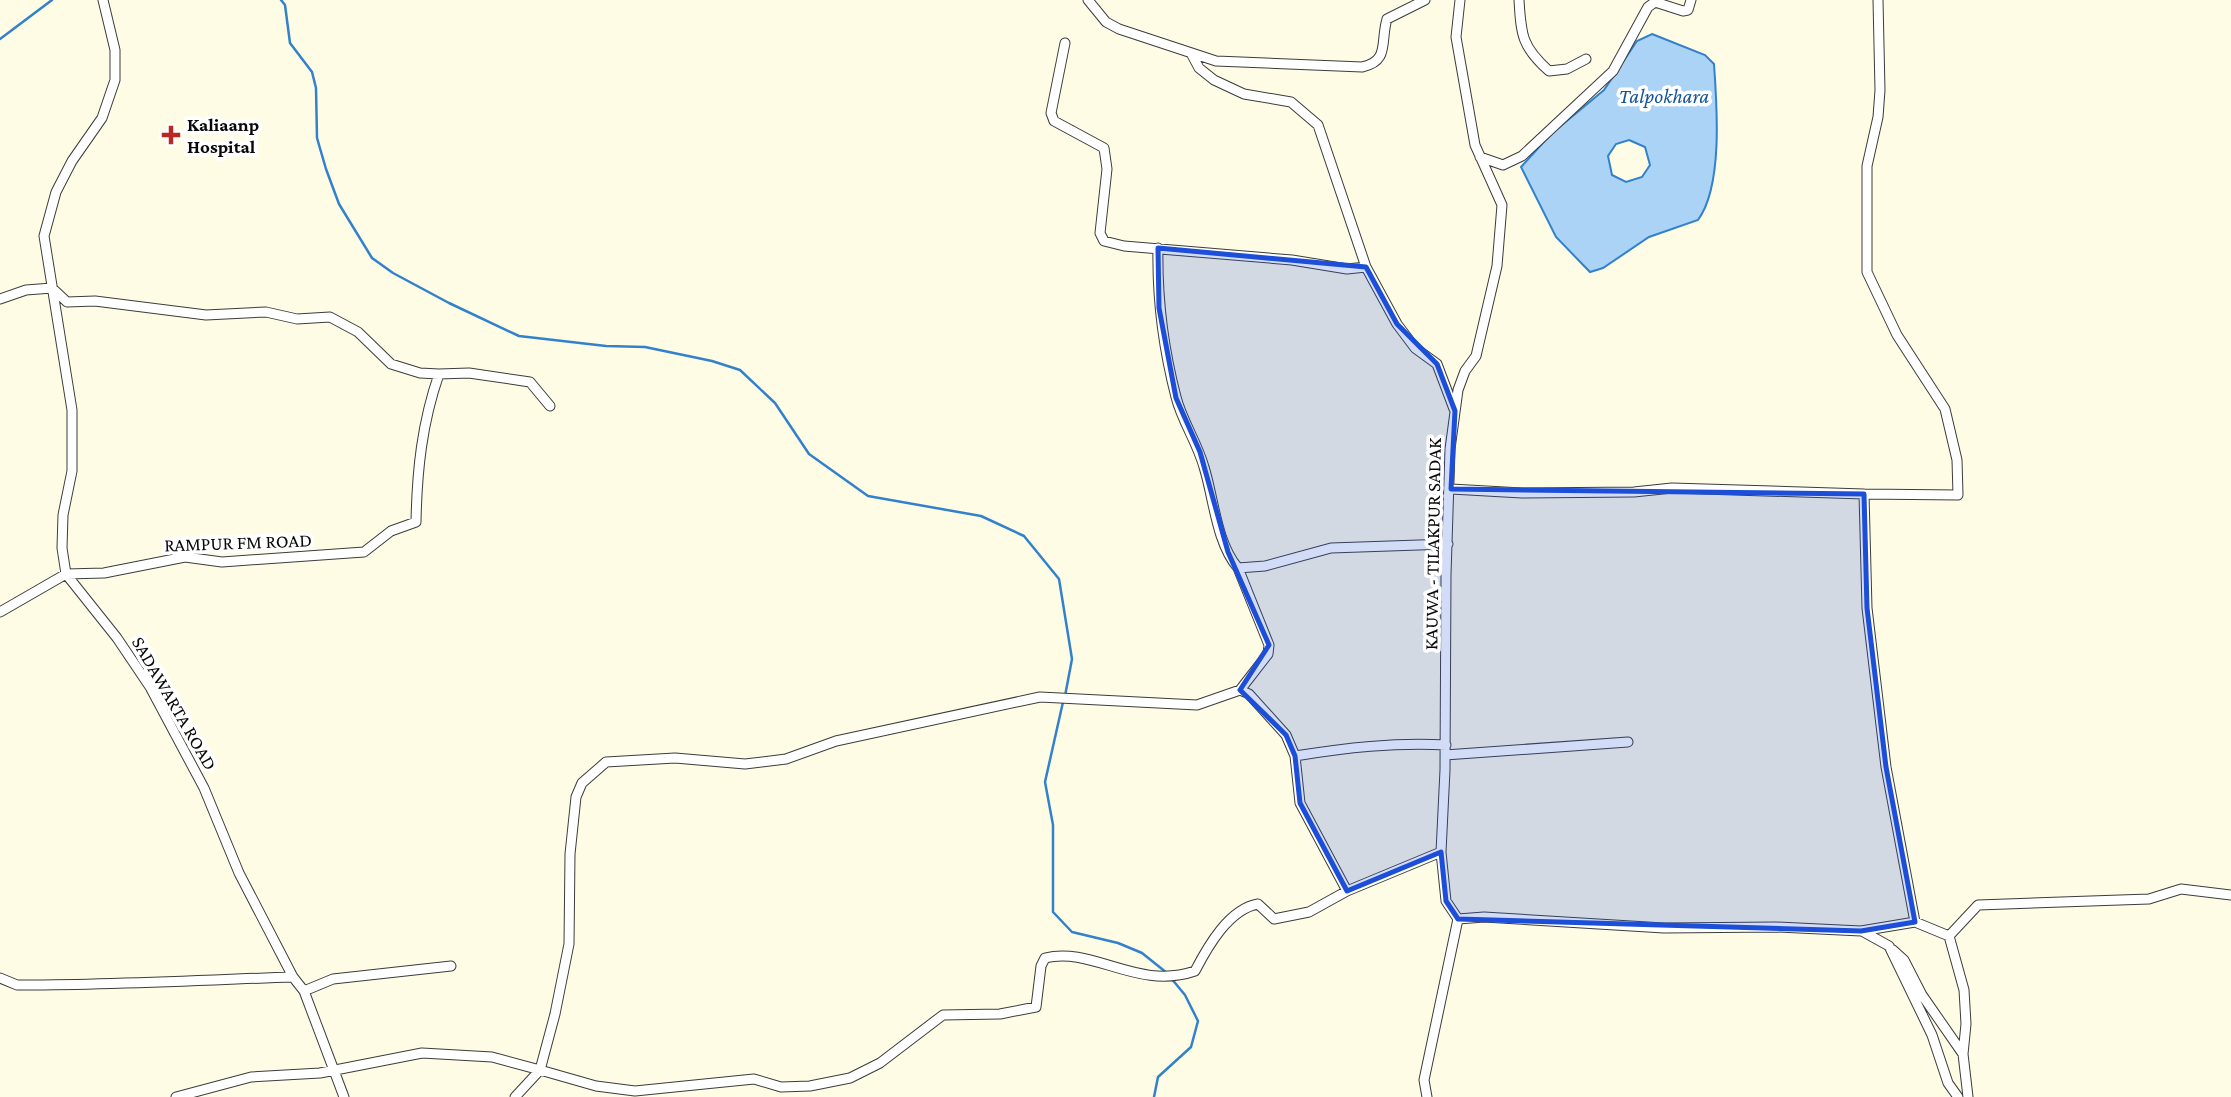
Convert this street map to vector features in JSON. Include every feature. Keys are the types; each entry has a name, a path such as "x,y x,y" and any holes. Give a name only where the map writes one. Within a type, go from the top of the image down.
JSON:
{"street":[{"path":"66,574 62,548 63,515 72,471 72,410 44,236 47,218 72,160 102,118 115,80 115,50 103,0"},
{"path":"1088,0 1107,22 1119,29 1216,61 1362,67 1375,64 1382,57 1387,19 1425,0"},
{"name":"KAUWA - TILAKPUR SADAK","path":"1458,919 1446,901 1441,852 1446,750 1450,449 1458,390 1465,371 1476,356 1497,265 1502,205 1475,145 1456,37 1460,0"},
{"path":"1519,0 1520,27 1528,53 1549,71 1567,69 1586,59"},
{"path":"1480,157 1503,165 1522,156 1613,71 1648,7 1655,2 1683,11 1688,10 1691,0"},
{"path":"1451,489 1522,493 1634,492 1672,488 1958,495 1957,460 1945,409 1897,335 1867,272 1867,166 1878,117 1880,90 1878,0"},
{"path":"1065,43 1051,113 1054,121 1104,148 1107,169 1100,233 1104,241 1226,257 1292,260 1347,269 1366,267"},
{"path":"1192,55 1199,68 1214,80 1244,93 1291,102 1318,125 1366,267 1396,324 1415,348 1437,363 1455,411"},
{"path":"515,1097 540,1070 555,1014 569,944 570,854 576,797 582,783 606,762 675,758 745,764 786,759 836,741 1040,696 1197,705 1240,690 1268,654 1269,645 1238,568 1232,560 1217,519 1205,470 1176,398 1165,356 1159,308 1158,248"},
{"path":"0,299 26,290 52,288 67,302 95,301 206,316 266,312 297,319 330,317 358,332 391,364 420,373 469,373 530,382 550,406"},
{"name":"RAMPUR FM ROAD","path":"0,611 66,574 104,573 185,557 222,562 363,552 391,531 416,522 417,474 425,414 439,374"},
{"path":"1864,494 1867,608 1886,767 1915,922"},
{"path":"1238,568 1265,566 1331,548 1448,544"},
{"name":"SADAWARTA ROAD","path":"66,574 117,638 150,687 204,788 239,873 293,977 304,991 344,1097"},
{"path":"1240,690 1249,694 1286,735 1295,756 1300,803 1347,891"},
{"path":"1295,756 1354,747 1416,743 1446,750 1628,742"},
{"path":"176,1097 251,1077 335,1070 422,1053 492,1057 616,1093 634,1094 754,1079 780,1087 810,1086 850,1078 880,1063 943,1015 1000,1014 1036,1007 1041,967 1045,958 1058,955 1154,978 1195,971 1209,946 1244,907 1258,904 1275,919 1309,912 1347,891 1441,852"},
{"path":"1949,936 1979,905 2149,899 2181,889 2231,895"},
{"path":"1427,1097 1424,1080 1458,919 1484,917 1664,928 1776,926 1861,931 1915,922 1949,936"},
{"path":"1861,931 1889,946 1904,960 1922,995 1963,1054"},
{"path":"1949,936 1964,990 1966,1024 1963,1054 1968,1097"},
{"path":"1889,946 1933,1035 1948,1083 1958,1097"},
{"path":"304,991 333,979 451,967"},
{"path":"0,978 17,985 46,985 164,980 198,983 293,977"}],"highlighted area":[{"path":"1158,248 1366,267 1397,324 1437,364 1455,411 1451,489 1864,494 1867,608 1886,767 1915,922 1861,931 1458,919 1446,901 1441,852 1347,891 1300,803 1295,756 1286,735 1240,690 1269,645 1228,552 1200,452 1176,398 1159,308"}],"water":[{"name":"Talpokhara","path":"1652,34 1705,55 1714,64 1717,145 1711,187 1698,220 1649,237 1603,268 1590,272 1556,237 1521,167 1551,134 1604,90 1637,41","holes":["1629,140 1645,147 1650,165 1642,177 1626,182 1612,175 1608,156 1616,144"]}],"waterway":[{"path":"0,39 52,0"},
{"path":"281,0 285,5 290,43 312,72 316,88 317,138 326,169 339,204 372,258 393,273 449,303 519,336 606,346 645,347 712,361 740,370 775,403 809,454 868,496 981,516 1024,536 1059,579 1072,659 1065,696"},
{"path":"1063,702 1045,782 1053,825 1053,912 1072,932 1118,943 1142,953 1167,973"},
{"path":"1154,1097 1158,1077 1191,1047 1198,1021 1185,995 1171,978"}],"place":[{"name":"Kaliaanp Hospital","path":"171,135"}]}
